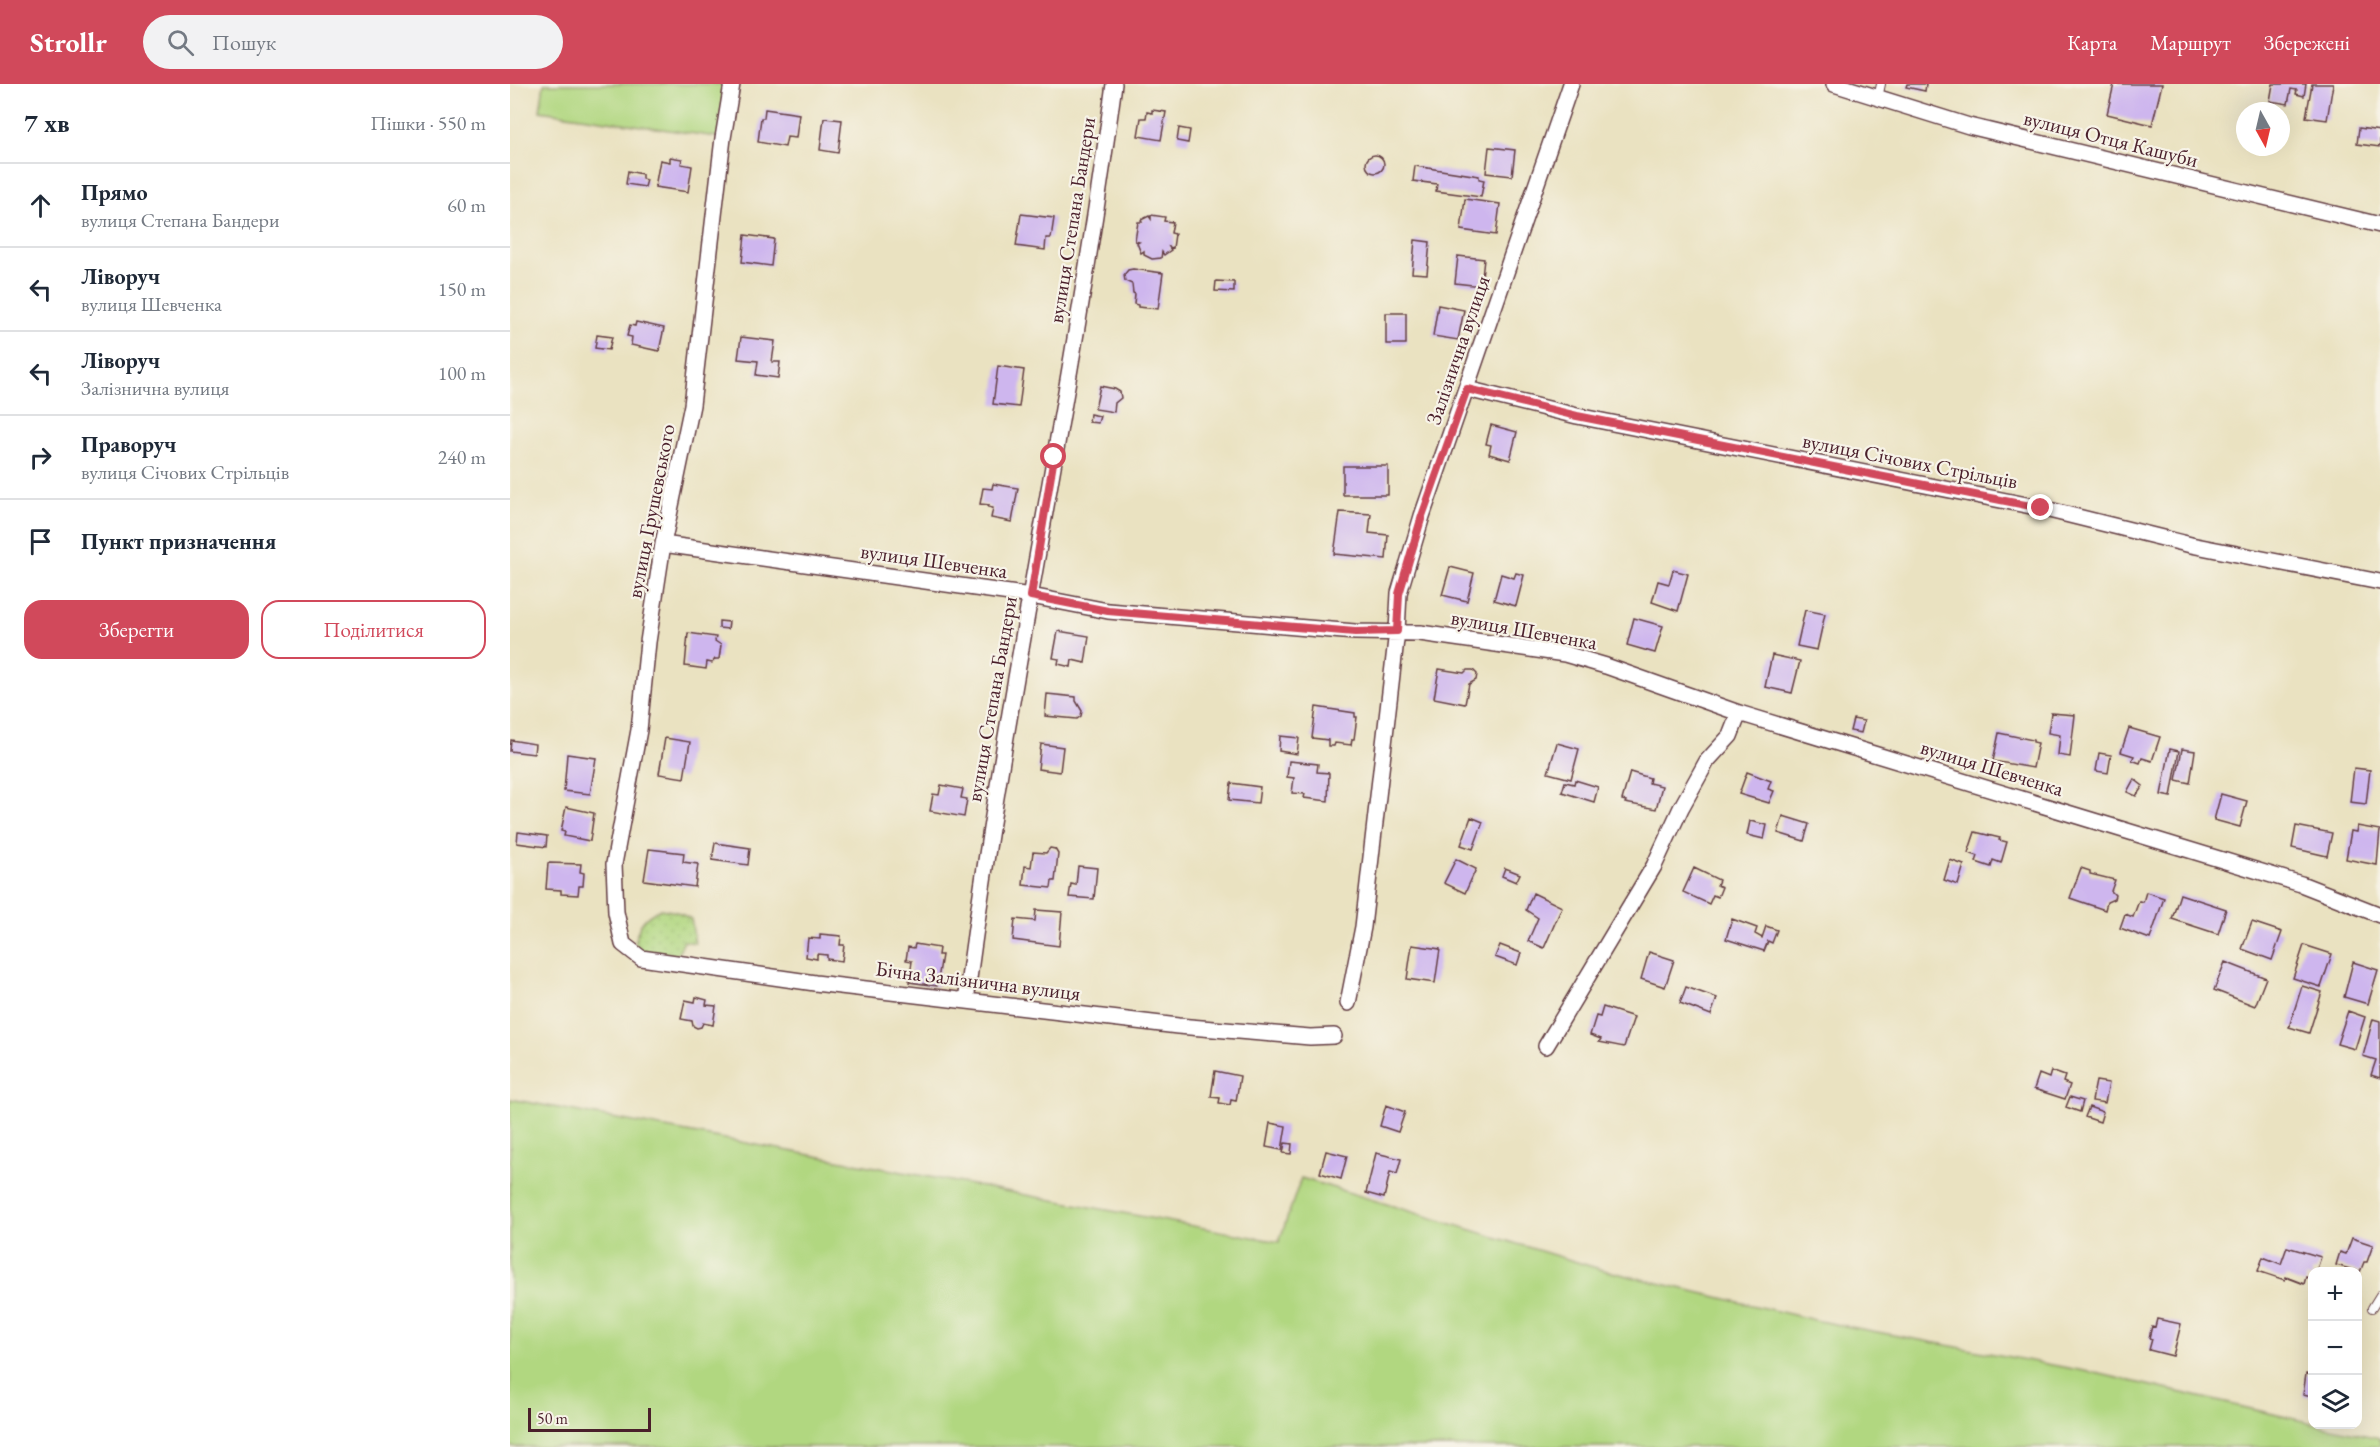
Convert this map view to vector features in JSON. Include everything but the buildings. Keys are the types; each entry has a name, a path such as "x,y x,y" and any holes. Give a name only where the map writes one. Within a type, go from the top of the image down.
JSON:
{"street":[{"name":"вулиця Грушевського","path":"623,944 616,912 614,864 639,730 648,642 663,544 692,405 723,138 732,84"},
{"name":"вулиця Степана Бандери","path":"966,1001 1011,700 1084,287 1114,84"},
{"name":"Залізнична вулиця","path":"1348,1003 1363,927 1397,631 1399,594 1422,516 1571,84"},
{"name":"вулиця Отця Кашуби","path":"1834,84 1880,91 1969,126 2380,225"},
{"name":"вулиця Січових Стрільців","path":"1467,389 1577,416 2041,508 2191,545 2380,582"},
{"name":"вулиця Шевченка","path":"663,544 1031,596 1108,611 1355,632 1397,631 1565,654 1606,666 1739,713 2301,884 2380,915"},
{"path":"1546,1046 1654,866 1681,808 1707,762 1730,736 1739,713"},
{"name":"Бічна Залізнична вулиця","path":"623,944 641,958 966,1001 1178,1026 1310,1037 1334,1036"}],"lane":[{"path":"2372,1308 2380,1295"}],"green space":[{"path":"544,84 727,84 723,138 540,111"},
{"path":"661,909 677,912 691,919 695,943 684,941 676,957 657,958 635,948 641,924"},
{"path":"510,1099 1279,1242 1301,1178 1603,1270 1819,1321 2100,1374 2308,1422 2308,1429 2336,1429 2380,1438 2380,1447 510,1447"}],"route":[{"path":"1054,457 1031,596 1108,611 1355,632 1397,631 1399,594 1422,516 1467,389 1577,416 2041,508"}]}
